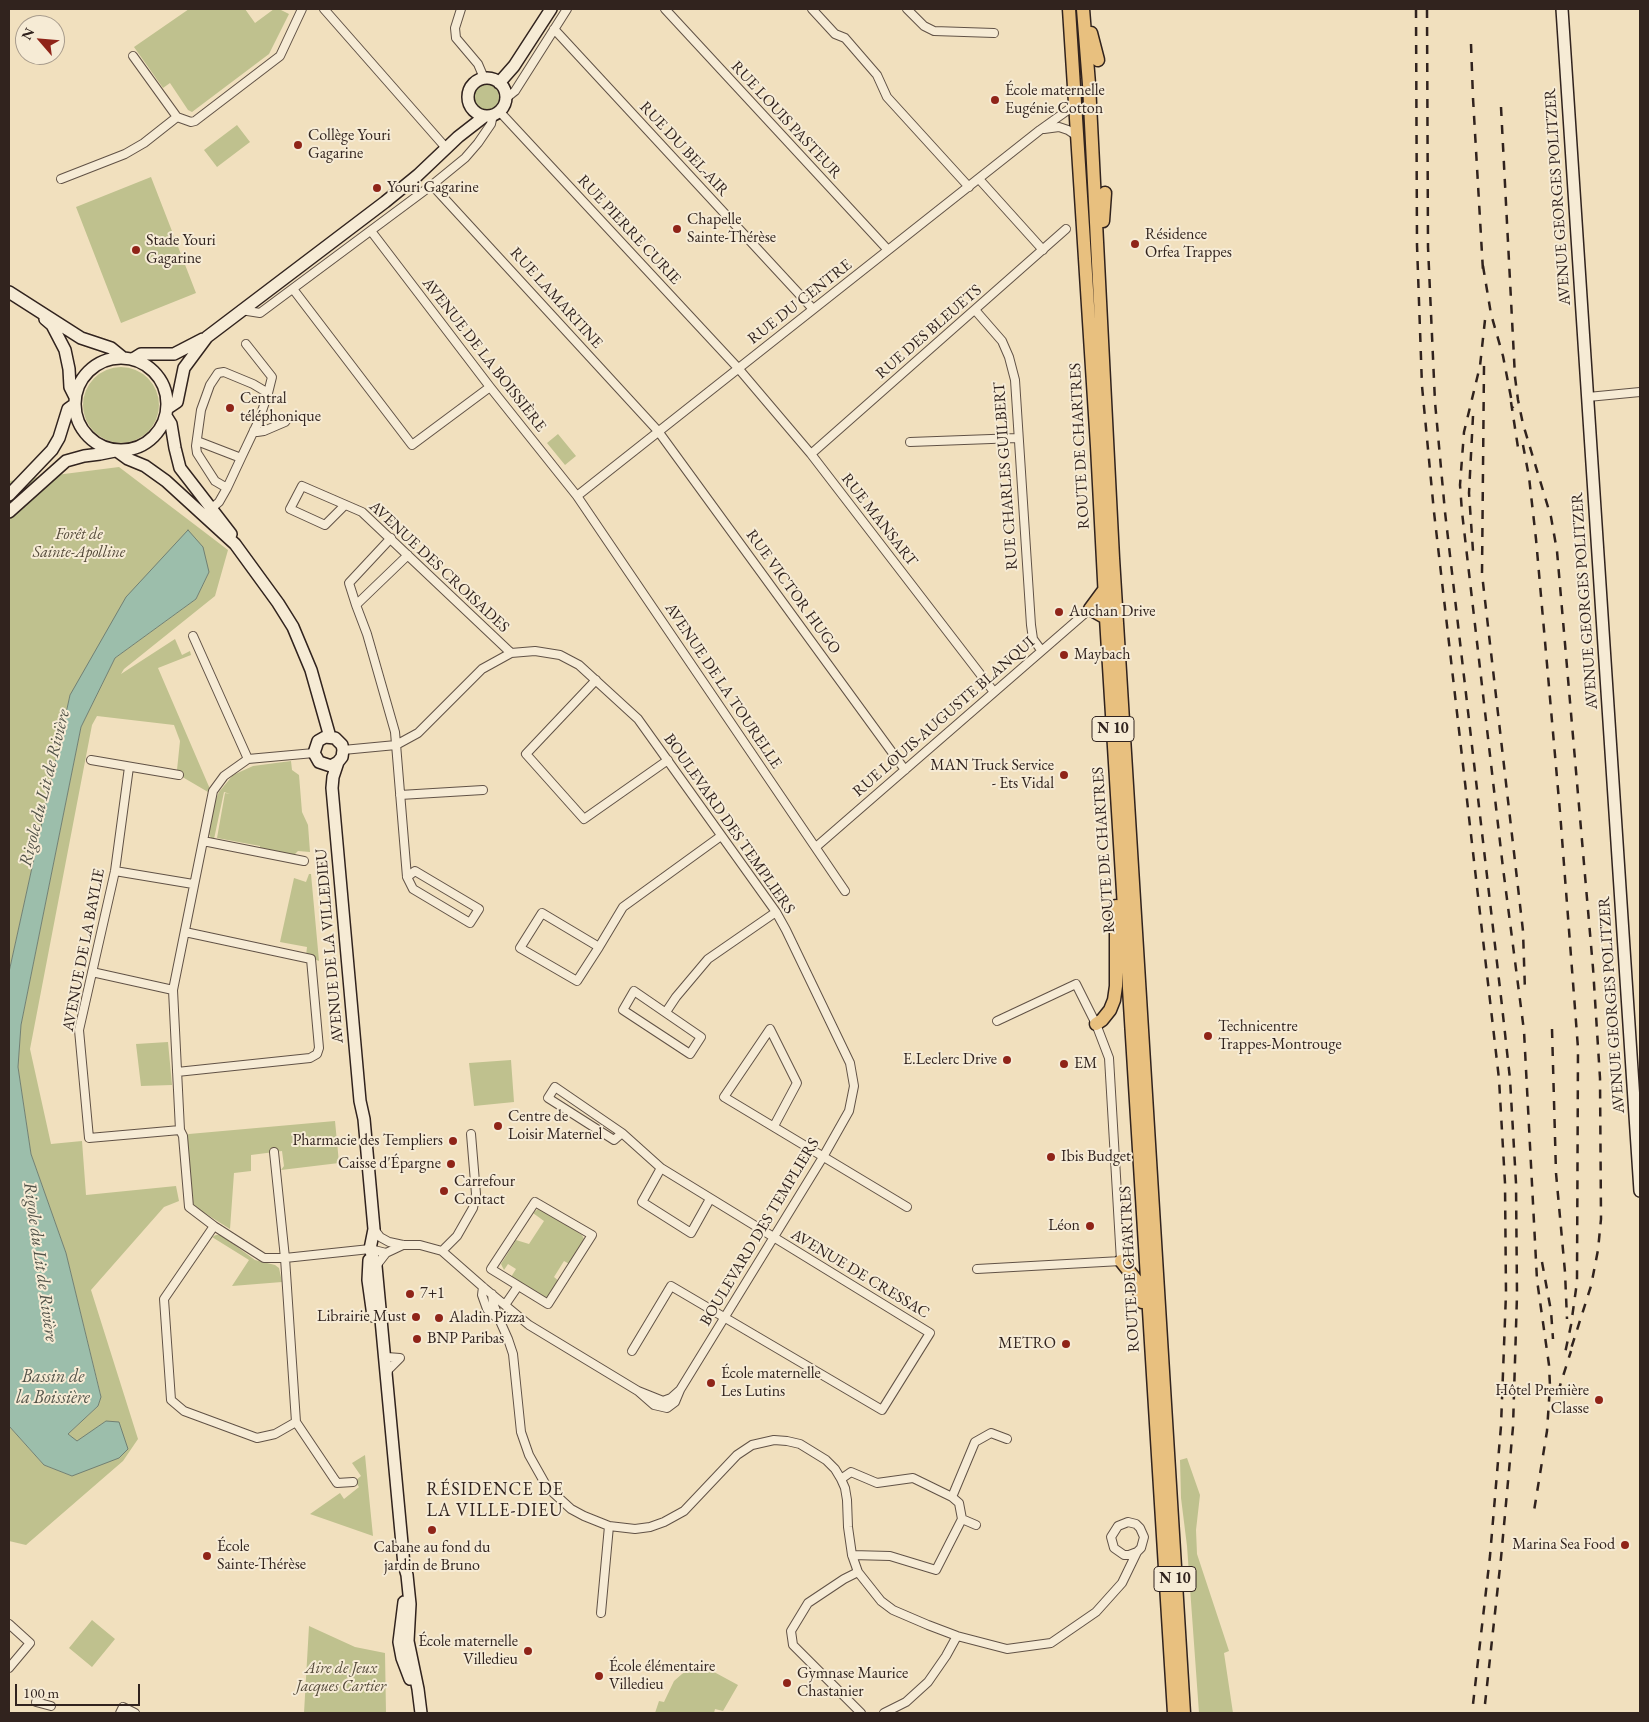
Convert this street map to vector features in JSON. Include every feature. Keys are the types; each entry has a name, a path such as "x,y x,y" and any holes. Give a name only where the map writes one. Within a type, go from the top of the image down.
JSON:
{"main road":[{"name":"ROUTE DE CHARTRES","path":"1069,9 1097,446 1153,1396 1162,1448"},
{"name":"ROUTE DE CHARTRES","path":"1083,9 1089,84 1162,1448"},
{"path":"1088,9 1091,39 1098,60"},
{"path":"1097,253 1103,236 1105,193"},
{"path":"1104,590 1090,609 1106,618"},
{"path":"1096,1024 1110,1010 1114,1000 1116,986 1115,876 1122,866"},
{"path":"1121,1260 1136,1280 1140,1290 1145,1357 1153,1396"},
{"name":"N 10","path":"1162,1448 1174,1713"},
{"name":"N 10","path":"1162,1448 1184,1713"}],"street":[{"path":"133,56 177,117 185,121 195,121 280,56 302,9"},
{"path":"324,9 447,149"},
{"path":"462,9 454,28 456,38 478,64 484,78"},
{"path":"499,82 514,66 551,9"},
{"path":"9,495 52,450 60,438 68,408 75,401 80,382 91,368 106,360 128,358 141,354 174,354 207,337 385,202 447,149 458,137 492,114 505,99 515,92 567,9"},
{"name":"RUE LOUIS PASTEUR","path":"665,9 888,250"},
{"path":"812,9 835,34 845,38 877,75 887,97 969,187"},
{"name":"AVENUE GEORGES POLITZER","path":"1562,9 1588,397 1635,1013 1640,1190"},
{"path":"913,11 924,26 934,31 994,33"},
{"name":"RUE DU BEL-AIR","path":"554,29 813,309"},
{"path":"458,137 468,117 470,107 468,91 474,82 484,78 499,82 503,87 505,99"},
{"name":"RUE DU CENTRE","path":"577,496 1040,130 1068,110 1074,103"},
{"path":"470,107 479,114 492,114"},
{"path":"241,310 260,312 432,185 465,158 478,143 491,124 492,114"},
{"name":"RUE PIERRE CURIE","path":"492,114 738,368"},
{"path":"61,179 125,154 144,143 177,117"},
{"path":"1040,130 1059,127 1068,130 1076,136"},
{"path":"978,180 1043,250"},
{"name":"RUE LAMARTINE","path":"432,185 658,431"},
{"name":"RUE DES BLEUETS","path":"811,454 1066,229"},
{"name":"AVENUE DE LA BOISSIÈRE","path":"371,231 490,387 577,496"},
{"path":"293,289 412,445 490,387"},
{"path":"9,292 81,338 111,348 128,358 145,364 155,372 163,382 167,395 167,412 180,468 234,537 235,544"},
{"path":"36,308 52,325 64,350 70,387 75,401 77,420 86,435 99,445 116,451 128,459 145,466 166,481 235,544 278,603 293,627 305,654 323,711 325,738"},
{"name":"RUE CHARLES GUILBERT","path":"975,310 1002,341 1009,357 1014,380 1030,625 1033,639 1041,650"},
{"path":"9,512 66,461 84,456 133,449 148,442 160,431 167,412 177,402 184,368 207,337"},
{"path":"212,508 219,502 227,488 254,430 272,377 246,344"},
{"name":"RUE MANSART","path":"738,368 811,454 994,692"},
{"path":"227,488 215,481 197,453 201,410 210,384 218,373 224,372 254,384 268,393"},
{"path":"1588,397 1640,392"},
{"path":"254,430 257,432 264,431 285,422 288,418"},
{"name":"RUE VICTOR HUGO","path":"658,431 906,770"},
{"path":"910,442 1018,438"},
{"path":"197,441 241,458"},
{"name":"AVENUE DES CROISADES","path":"345,505 325,525 290,509 302,486 362,512 511,654"},
{"name":"AVENUE DE LA TOURELLE","path":"577,496 845,891"},
{"path":"391,538 349,583 368,634 395,732 407,877 413,889 470,923 479,909 415,871 407,877"},
{"path":"356,605 408,555"},
{"name":"RUE LOUIS-AUGUSTE BLANQUI","path":"816,847 1090,609"},
{"path":"193,636 248,759"},
{"name":"BOULEVARD DES TEMPLIERS","path":"343,750 396,745 418,733 482,669 511,654 535,652 560,655 579,664 638,719 776,912 850,1063 854,1086 849,1110 823,1157 674,1402 667,1408 654,1405 638,1391 529,1325 442,1251 420,1245 403,1245 388,1242"},
{"path":"596,680 526,754 584,820 668,760"},
{"path":"325,738 339,741 343,750 342,757 338,762 330,766 322,764 317,760 314,753 316,745 325,738"},
{"path":"314,753 248,759 224,776 213,791 172,990 180,1130 189,1207 214,1226 264,1258 285,1258 370,1249 388,1242"},
{"path":"91,760 179,774"},
{"name":"AVENUE DE LA VILLEDIEU","path":"332,788 338,762"},
{"name":"AVENUE DE LA VILLEDIEU","path":"322,764 332,788 360,1101 364,1119 374,1229 370,1249 368,1280 382,1378 388,1399"},
{"name":"AVENUE DE LA BAYLIE","path":"129,766 115,871 79,1030 89,1138 180,1130"},
{"path":"400,795 483,790"},
{"path":"599,947 542,913 520,948 577,982 599,947 623,906 721,836"},
{"path":"203,841 304,862"},
{"path":"115,871 193,884"},
{"path":"666,1012 708,959 776,912"},
{"path":"177,1072 310,1058 317,1054 319,1048 311,959 185,932"},
{"path":"92,972 172,990"},
{"path":"977,1269 1121,1260 1109,1058 1096,1024 1076,984 998,1021"},
{"path":"634,991 666,1012 701,1037 690,1054 623,1010 634,991"},
{"path":"774,1126 797,1083 770,1029 724,1097 907,1207"},
{"path":"622,1133 614,1140 548,1098 555,1087 622,1133 661,1168 774,1237"},
{"name":"AVENUE DE LA VILLEDIEU","path":"360,1101 361,1168 370,1249 376,1266 404,1565 410,1604 408,1641 421,1713"},
{"path":"442,1251 457,1236 473,1208 476,1194 471,1134"},
{"path":"274,1152 285,1258 296,1422 337,1483 353,1482"},
{"path":"661,1168 642,1202 691,1233 710,1199"},
{"path":"535,1202 592,1235 548,1304 518,1286 491,1269 535,1202"},
{"path":"214,1226 164,1299 171,1400 184,1411 257,1438 275,1434 296,1422"},
{"path":"374,1229 380,1237 388,1242"},
{"name":"AVENUE DE CRESSAC","path":"724,1317 882,1410 930,1333 774,1237"},
{"path":"376,1266 386,1253 403,1245"},
{"path":"370,1249 386,1253"},
{"path":"505,1304 518,1286"},
{"path":"632,1351 671,1286 724,1317"},
{"path":"483,1287 482,1295 487,1309 500,1321"},
{"path":"492,1294 493,1303 513,1354 521,1432 529,1456 547,1487 558,1499 584,1516 609,1526 635,1529 650,1527 664,1522 684,1511 737,1455 752,1446 760,1442 774,1440 800,1444 826,1460 841,1479 847,1500 849,1544 852,1555 858,1572 882,1601 893,1610 957,1636 1007,1649 1050,1643 1096,1612 1122,1583 1144,1542 1144,1537 1136,1524 1128,1522 1118,1526 1111,1537 1114,1548 1124,1555 1138,1552"},
{"path":"952,1497 975,1442 991,1433 1006,1439"},
{"path":"841,1479 851,1472 877,1483 913,1478 959,1502 962,1519 936,1570 890,1556 852,1555"},
{"path":"962,1519 976,1525"},
{"path":"601,1613 609,1526"},
{"name":"AVENUE DE LA VILLEDIEU","path":"404,1565 402,1576 404,1601 399,1642 402,1658 410,1678 413,1713"},
{"path":"858,1572 844,1578 808,1603 791,1631 793,1645 861,1713"},
{"path":"9,1624 30,1643 9,1668"},
{"path":"884,1713 906,1702 928,1682 957,1636"},
{"path":"399,1642 411,1654"},
{"path":"36,1702 51,1706"},
{"path":"120,1713 123,1707 136,1713"}],"green space":[{"path":"189,9 245,9 255,23 274,9 279,9 289,14 269,54 192,112 188,110 170,83 163,88 134,47"},
{"path":"486,84 495,88 499,97 495,106 486,110 477,106 473,97 477,88"},
{"path":"237,125 250,142 217,167 204,150"},
{"name":"Stade Youri Gagarine","path":"151,177 196,293 121,323 76,207"},
{"path":"121,367 135,370 148,378 156,391 159,405 156,419 148,432 135,440 121,443 107,440 94,432 86,419 83,405 86,391 94,378 107,370"},
{"path":"558,434 576,456 565,465 547,443"},
{"name":"Forêt de Sainte-Apolline","path":"119,467 228,550 215,596 124,669 121,674 175,639 182,655 190,651 191,655 158,668 210,789 208,792 179,775 177,770 180,741 174,725 97,716 92,725 30,1049 51,1144 82,1141 86,1195 176,1186 179,1201 164,1207 91,1290 138,1439 123,1461 26,1545 9,1541 9,1426 44,1465 72,1476 106,1421 77,1442 68,1434 98,1406 101,1396 66,1253 31,1154 18,1067 21,1025 81,727 115,658 196,599 209,572 70,695 9,972 9,481"},
{"path":"291,761 292,770 299,775 302,812 308,825 310,852 298,851 293,856 260,850 260,846 217,838 225,793 230,794 224,792 214,839 211,838 208,832 215,801 219,792 233,775 253,766"},
{"path":"309,874 311,874 319,961 306,956 307,947 280,942 294,878 306,882"},
{"path":"168,1042 172,1085 141,1086 136,1044"},
{"path":"511,1060 514,1102 474,1106 469,1063"},
{"path":"335,1121 339,1163 281,1170 284,1166 282,1151 251,1155 251,1171 234,1173 230,1229 195,1207 192,1201 185,1136 189,1134"},
{"path":"538,1209 567,1225 582,1235 584,1239 584,1243 571,1265 564,1261 554,1277 560,1282 546,1299 511,1277 516,1269 508,1264 504,1270 501,1264 516,1240 529,1244 544,1221 533,1213"},
{"path":"221,1235 255,1260 275,1265 279,1268 282,1282 232,1286 249,1260 212,1237"},
{"path":"365,1455 373,1536 310,1514 340,1493 344,1499 359,1487 355,1481 361,1476 352,1463"},
{"path":"1187,1458 1200,1495 1196,1530 1197,1554 1229,1651 1224,1653 1233,1713 1199,1713 1187,1546 1181,1498 1180,1460"},
{"path":"92,1620 115,1639 92,1667 69,1648"},
{"name":"Aire de Jeux Jacques Cartier","path":"309,1626 355,1647 385,1653 386,1713 304,1713"},
{"path":"703,1666 738,1685 723,1711 715,1709 714,1713 655,1713 659,1701 664,1702 674,1681 690,1669"}],"water":[{"name":"Bassin de la Boissière","path":"188,530 203,547 209,572 196,599 115,658 81,727 21,1025 18,1067 31,1154 66,1253 101,1397 98,1406 68,1434 77,1441 106,1421 119,1422 128,1449 119,1458 72,1476 44,1465 9,1426 9,972 70,695 126,597"}],"railway":[{"path":"1416,9 1417,245 1422,386 1434,512 1499,1079 1505,1183 1506,1293 1501,1426 1490,1556 1472,1713"},
{"path":"1427,9 1428,247 1435,402 1445,512 1510,1079 1516,1183 1517,1295 1513,1427 1484,1713"},
{"path":"1471,44 1483,271"},
{"path":"1501,107 1515,377 1523,424 1551,517 1557,551 1593,968 1600,1078 1601,1219 1598,1250 1591,1286 1570,1352"},
{"path":"1483,266 1491,314 1503,356 1513,408"},
{"path":"1485,320 1480,366 1464,432 1460,485 1503,868 1524,1031 1537,1280 1549,1365 1550,1386 1547,1431 1534,1511"},
{"path":"1484,366 1482,574 1523,931 1525,991"},
{"path":"1511,402 1519,454"},
{"path":"1473,416 1469,493 1473,551"},
{"path":"1523,445 1529,477 1536,539 1578,1048 1577,1282 1564,1358"},
{"path":"1552,1029 1556,1173 1565,1272 1567,1319"},
{"path":"1542,1262 1551,1311 1553,1339"},
{"path":"1558,1392 1571,1351"}],"place":[{"name":"École maternelle Eugénie Cotton","path":"995,100"},
{"name":"Collège Youri Gagarine","path":"298,145"},
{"name":"Youri Gagarine","path":"377,188"},
{"name":"Chapelle Sainte-Thérèse","path":"677,229"},
{"name":"Résidence Orfea Trappes","path":"1135,244"},
{"name":"Stade Youri Gagarine","path":"136,250"},
{"name":"Central téléphonique","path":"230,408"},
{"name":"Auchan Drive","path":"1059,612"},
{"name":"Maybach","path":"1064,655"},
{"name":"MAN Truck Service - Ets Vidal","path":"1064,775"},
{"name":"Technicentre Trappes-Montrouge","path":"1208,1036"},
{"name":"E.Leclerc Drive","path":"1007,1060"},
{"name":"EM","path":"1064,1064"},
{"name":"Centre de Loisir Maternel","path":"498,1126"},
{"name":"Pharmacie des Templiers","path":"453,1141"},
{"name":"Ibis Budget","path":"1051,1157"},
{"name":"Caisse d'Épargne","path":"451,1164"},
{"name":"Carrefour Contact","path":"444,1191"},
{"name":"Léon","path":"1090,1226"},
{"name":"7+1","path":"410,1294"},
{"name":"Librairie Must","path":"416,1317"},
{"name":"Aladin Pizza","path":"439,1318"},
{"name":"BNP Paribas","path":"417,1339"},
{"name":"METRO","path":"1066,1344"},
{"name":"École maternelle Les Lutins","path":"711,1383"},
{"name":"Hôtel Première Classe","path":"1599,1400"},
{"name":"Cabane au fond du jardin de Bruno","path":"432,1530"},
{"name":"Marina Sea Food","path":"1625,1545"},
{"name":"École Sainte-Thérèse","path":"207,1556"},
{"name":"École maternelle Villedieu","path":"528,1651"},
{"name":"École élémentaire Villedieu","path":"599,1676"},
{"name":"Gymnase Maurice Chastanier","path":"787,1683"}],"district":[{"name":"RÉSIDENCE DE LA VILLE-DIEU","path":"495,1500"}],"water label":[{"name":"Rigole du Lit de Rivière","path":"45,788"},
{"name":"Rigole du Lit de Rivière","path":"40,1262"}]}
